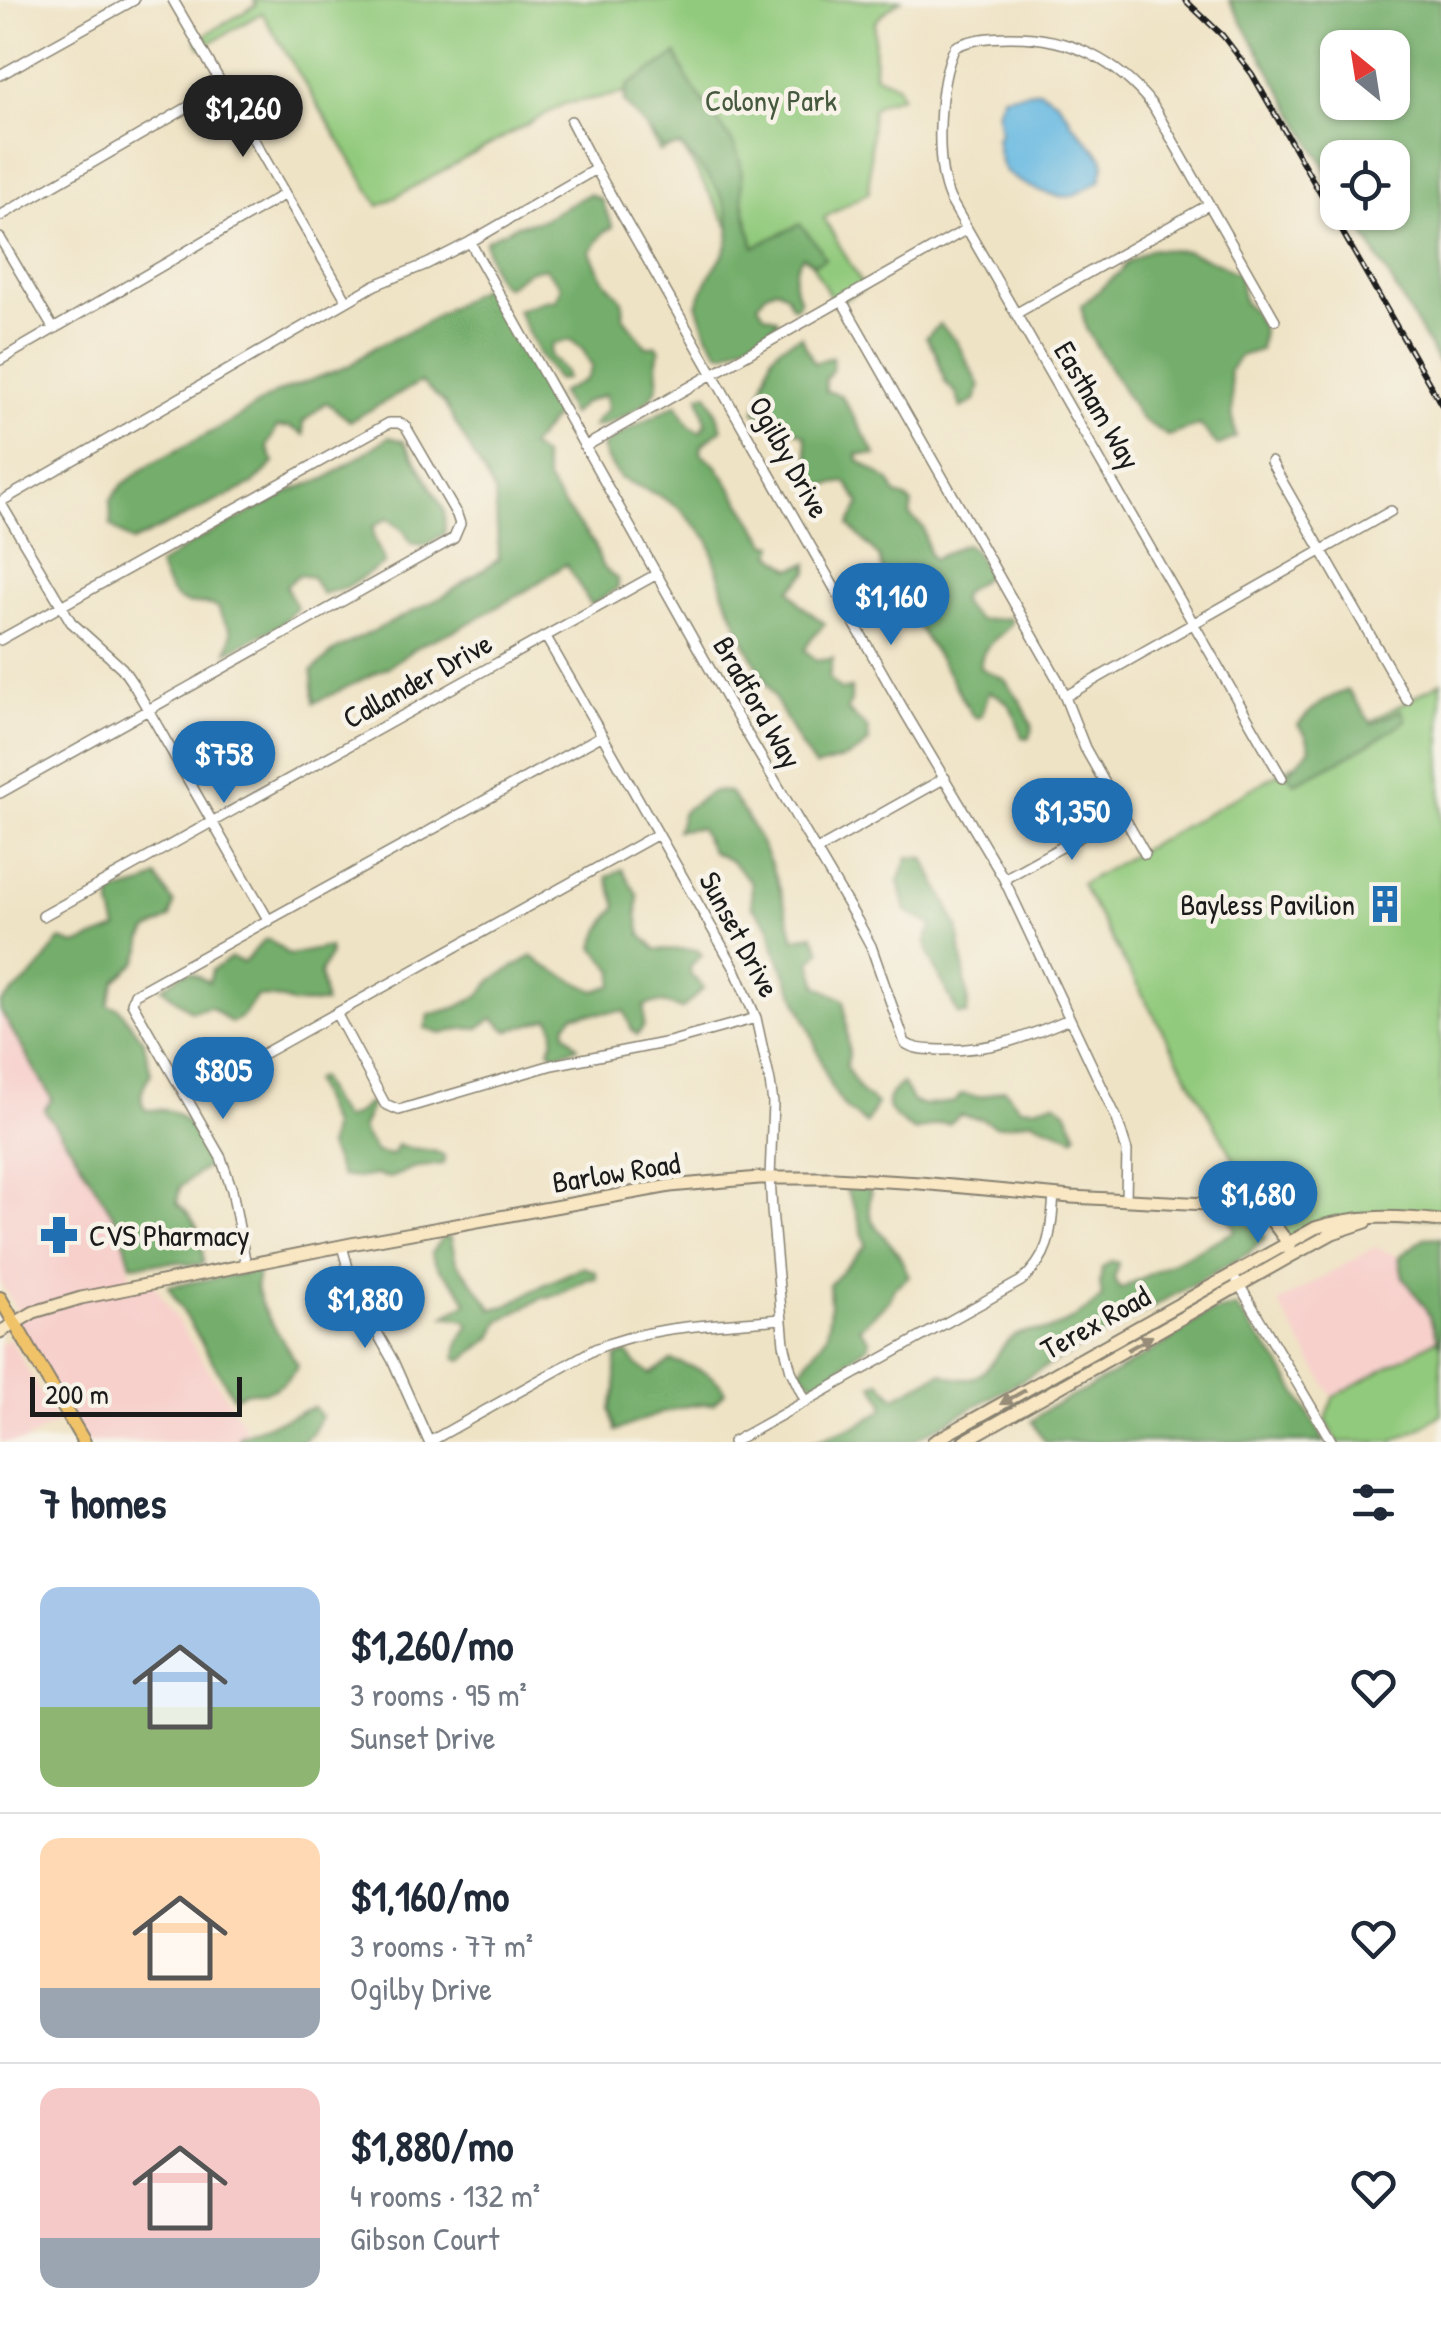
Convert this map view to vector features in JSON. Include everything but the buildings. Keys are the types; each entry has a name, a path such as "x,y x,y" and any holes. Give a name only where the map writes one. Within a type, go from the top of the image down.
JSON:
{"main road":[{"path":"0,1298 84,1442"}],"street":[{"path":"0,75 134,0"},
{"path":"173,0 347,301"},
{"name":"Eastham Way","path":"1208,206 1153,106 1109,64 1083,50 1026,36 955,47 946,74 940,160 946,191 1282,778"},
{"path":"0,216 223,87"},
{"name":"Ogilby Drive","path":"571,120 1004,879 1117,1119 1127,1151 1126,1199"},
{"path":"269,921 122,668 75,626 0,502 375,285 470,242 596,169"},
{"path":"0,360 286,194"},
{"path":"1017,314 1208,206 1275,320"},
{"path":"586,446 967,229"},
{"path":"0,238 52,328"},
{"name":"Bradford Way","path":"470,242 871,946 908,1046 928,1050 987,1048 1068,1019"},
{"path":"842,301 1066,696 1085,748 1144,854"},
{"path":"0,640 380,426 395,422 411,434 460,524 454,538 444,544 0,793"},
{"path":"1271,462 1407,700"},
{"path":"1066,696 1390,510"},
{"name":"Callander Drive","path":"44,916 657,574"},
{"name":"Sunset Drive","path":"546,637 734,967 756,1018 773,1104 770,1178 781,1319 787,1360 806,1402"},
{"path":"246,1266 227,1174 218,1152 132,1003 134,994 602,736"},
{"path":"818,850 945,778"},
{"path":"1004,879 1121,814"},
{"path":"186,1097 658,834"},
{"path":"336,1014 384,1104 399,1110 564,1062 669,1042 756,1018"},
{"name":"Barlow Road","path":"0,1332 46,1307 80,1298 670,1186 770,1178 920,1183 1226,1205 1268,1216 1287,1249"},
{"path":"734,1442 1026,1278 1049,1242 1054,1195"},
{"path":"1287,1249 1380,1218 1441,1221"},
{"path":"342,1246 354,1293 393,1361 429,1442 618,1339 665,1329 781,1319"},
{"name":"Terex Road","path":"933,1442 1233,1274 1287,1249"},
{"name":"Terex Road","path":"963,1442 1241,1286 1287,1249"},
{"path":"1233,1274 1332,1442"}],"shaded area":[{"path":"0,1010 52,1099 44,1110 120,1226 132,1283 154,1284 244,1425 248,1442 84,1442 16,1323 0,1332 0,1298 15,1322 28,1311 18,1312 0,1282"},
{"path":"1375,1247 1399,1257 1403,1277 1425,1307 1438,1339 1333,1397 1278,1303"},
{"path":"10,1339 57,1423 23,1442 0,1442 0,1344"}],"green space":[{"name":"Colony Park","path":"254,0 901,0 875,23 874,75 897,85 901,96 872,109 869,192 824,218 864,288 835,305 795,234 748,260 679,141 660,152 626,93 564,104 379,206 262,13 201,48 196,40 256,5"},
{"path":"1229,0 1441,0 1441,367 1362,230 1410,230 1410,140 1320,140 1320,158"},
{"path":"677,54 688,79 738,154 754,247 800,224 825,259 814,264 803,256 795,278 800,301 791,306 787,295 777,288 766,293 758,304 764,314 778,322 725,353 719,352 707,334 697,304 726,248 729,218 725,205 690,156 680,146 664,149 624,102 627,86"},
{"path":"589,194 601,199 613,227 604,232 590,252 604,279 622,300 623,316 646,347 656,345 660,350 658,382 650,398 622,417 593,427 607,410 605,395 583,403 571,415 560,393 586,379 592,367 583,350 571,340 552,344 550,355 565,372 566,379 557,380 517,310 556,301 561,286 545,268 529,271 506,287 494,273 485,241 517,225 541,220"},
{"path":"1151,249 1187,251 1239,275 1244,303 1263,331 1260,350 1240,356 1229,371 1236,437 1218,446 1200,425 1168,436 1140,418 1086,329 1081,306 1127,263"},
{"path":"487,285 560,410 530,447 542,456 547,481 595,545 602,566 617,579 618,588 591,605 566,564 458,629 422,644 388,667 314,703 312,671 335,650 444,596 499,559 495,493 444,403 421,382 350,421 326,402 303,422 304,435 290,427 277,427 267,447 274,463 253,484 132,542 111,526 110,501 122,485 149,465 276,393 349,366 373,348 420,326"},
{"path":"940,324 957,342 980,386 975,401 961,408 926,337"},
{"path":"801,336 814,363 832,357 833,369 825,380 826,391 841,395 876,455 857,454 858,460 890,481 896,495 912,504 910,516 923,527 929,554 934,559 965,544 979,557 987,576 962,594 961,603 978,620 1010,618 1011,624 983,654 981,668 1005,680 1021,702 1032,725 1029,738 1022,737 1011,709 997,695 989,692 982,715 972,715 885,578 879,557 849,525 860,503 846,482 818,486 805,435 755,412 772,356 781,346"},
{"path":"707,393 722,429 702,445 701,453 717,466 768,544 775,545 772,554 791,569 808,563 808,572 790,590 801,605 825,624 805,650 815,660 833,658 829,678 840,690 851,688 847,710 867,728 869,742 844,758 815,767 800,745 745,643 724,593 709,540 679,508 620,478 606,458 602,447 677,404 689,426 700,432 706,423 699,396"},
{"path":"389,437 403,441 415,459 444,510 445,533 427,545 411,543 388,518 373,527 385,563 347,587 322,594 312,577 298,575 286,586 297,608 280,625 227,652 231,635 219,608 180,601 158,566 192,543 295,489 325,479"},
{"path":"1441,682 1441,1218 1355,1215 1288,1243 1265,1215 1081,884"},
{"path":"1348,690 1372,724 1401,710 1406,720 1352,754 1294,783 1287,774 1310,749 1298,725 1320,704"},
{"path":"713,791 729,792 762,844 794,939 813,934 821,951 811,961 818,986 844,1000 849,1055 846,1067 861,1092 877,1104 866,1124 845,1108 830,1086 774,948 770,927 752,906 751,882 731,861 712,852 700,828 677,830 683,811"},
{"path":"908,857 924,858 958,927 967,1014 958,1014 929,955 926,940 933,926 906,911 899,881"},
{"path":"622,869 638,896 641,935 655,949 697,950 702,955 691,965 690,974 704,988 682,1009 658,1003 644,1006 644,1026 637,1035 624,1011 574,1015 565,1032 578,1047 555,1055 549,1050 554,1034 550,1018 508,1031 493,1018 479,1028 441,1034 425,1028 429,1015 458,1007 481,994 492,980 532,956 595,991 613,985 614,971 594,947 617,906 607,877"},
{"path":"157,877 174,904 170,918 148,931 137,962 115,981 108,1005 119,1008 144,1042 151,1074 142,1091 145,1110 170,1111 184,1120 212,1163 180,1187 177,1203 198,1230 203,1264 131,1265 120,1226 44,1110 52,1099 0,1010 0,1003 37,971 61,940 75,945 117,929 111,894"},
{"path":"264,940 270,940 289,955 329,947 330,955 320,973 325,1003 293,1004 257,996 243,1016 231,1023 211,1007 191,1011 162,988 181,974 191,972 209,982 212,970 231,958 244,962"},
{"path":"319,1077 344,1119 372,1104 362,1127 376,1152 392,1155 397,1145 428,1150 444,1156 444,1164 413,1168 390,1178 341,1176 328,1147 331,1126 313,1081"},
{"path":"902,1083 913,1102 925,1105 955,1102 961,1094 980,1097 1005,1089 1019,1107 1034,1108 1055,1102 1066,1110 1077,1134 1074,1138 1032,1120 995,1126 960,1115 949,1124 915,1131 889,1110 889,1097"},
{"path":"862,1183 871,1193 872,1219 899,1255 909,1276 859,1328 869,1339 869,1345 823,1381 814,1383 800,1371 827,1335 829,1285 866,1245 845,1187"},
{"path":"1227,1213 1240,1214 1265,1237 1249,1253 911,1442 812,1442 860,1424 884,1409 873,1385 880,1381 895,1397 942,1373 965,1379 979,1375 1014,1336 1055,1327 1102,1297 1102,1268 1111,1261 1118,1263 1114,1279 1120,1289 1235,1231"},
{"path":"443,1237 451,1238 456,1262 492,1309 506,1306 583,1267 596,1272 596,1279 542,1298 500,1321 492,1338 462,1360 456,1358 457,1349 469,1325 465,1320 445,1316 467,1303 459,1288 438,1268 431,1253"},
{"path":"1441,1237 1441,1346 1425,1307 1403,1277 1399,1257 1424,1238"},
{"path":"258,1271 256,1287 262,1307 298,1365 276,1388 234,1398 168,1286"},
{"path":"1235,1307 1280,1364 1325,1442 1045,1442 1032,1421 1048,1408 1166,1343 1206,1314"},
{"path":"1438,1339 1441,1414 1392,1442 1338,1442 1326,1420 1333,1397"},
{"path":"627,1353 650,1374 672,1360 696,1368 715,1379 725,1392 713,1404 677,1408 616,1431 610,1409 616,1390 616,1357"},
{"path":"314,1407 321,1416 312,1434 302,1442 239,1442 239,1436"}],"water":[{"path":"1039,90 1057,101 1102,157 1100,181 1070,196 1054,195 1025,184 1009,174 1000,161 997,111 1003,96"}],"railway":[{"path":"1185,0 1223,36 1252,74 1441,404"}],"place":[{"name":"Bayless Pavilion","path":"1385,904"},
{"name":"CVS Pharmacy","path":"59,1235"}]}
